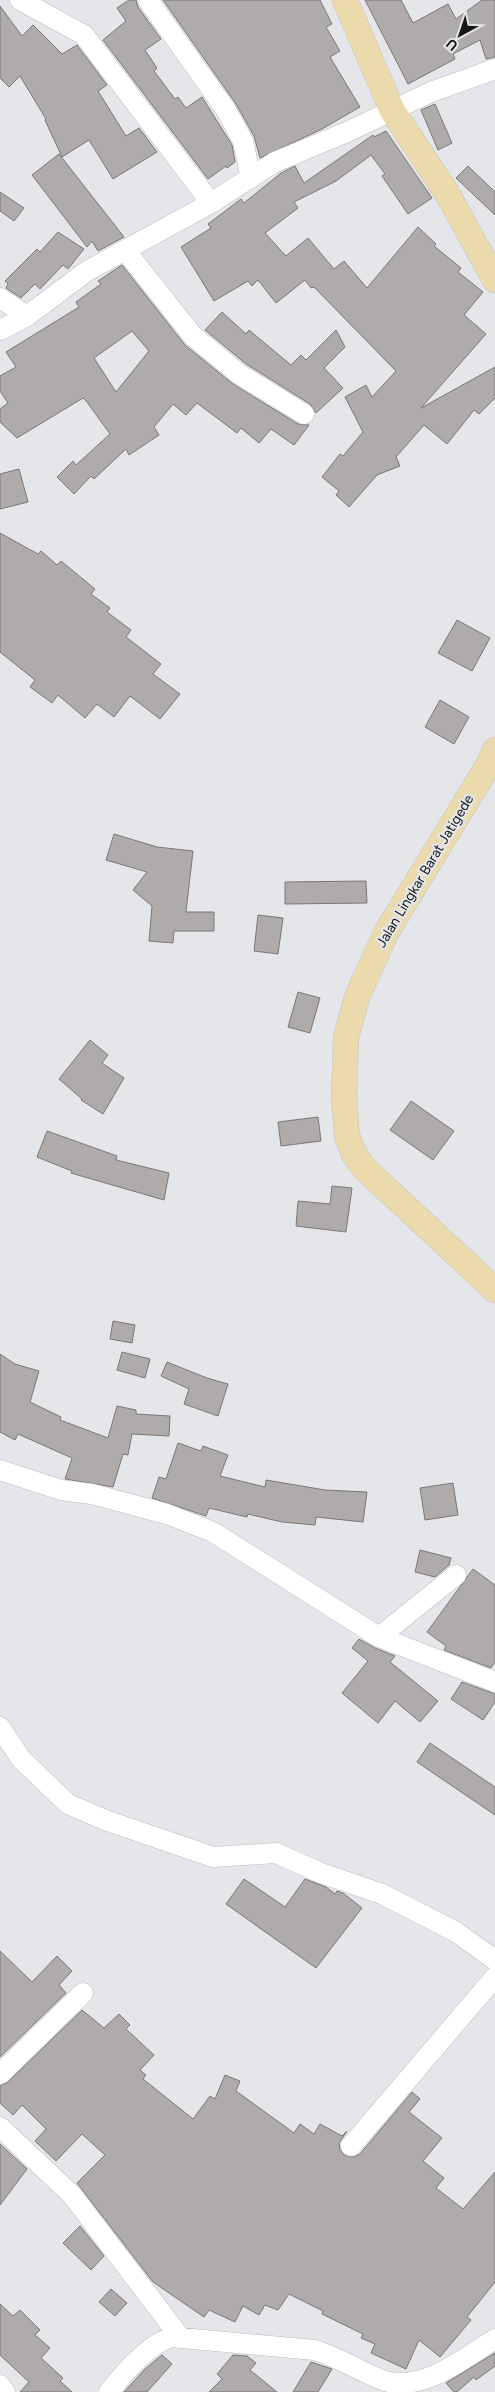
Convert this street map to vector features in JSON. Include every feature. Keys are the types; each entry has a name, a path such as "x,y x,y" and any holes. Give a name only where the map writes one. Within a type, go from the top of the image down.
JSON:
{"main road":[{"path":"345,0 392,110 448,195 495,280"},
{"name":"Jalan Lingkar Barat Jatigede","path":"495,750 489,764 386,934 357,996 346,1037 344,1097 347,1136 354,1154 365,1169 495,1290"}],"street":[{"path":"20,0 84,35 211,203"},
{"path":"148,0 226,110 243,142 250,178"},
{"path":"0,330 27,316 87,271 211,203 275,162 347,132 431,92 495,69"},
{"path":"125,250 193,336 238,374 304,414"},
{"path":"0,298 27,316"},
{"path":"0,1470 61,1490 92,1494 166,1514 213,1532 379,1637 495,1682"},
{"path":"379,1637 456,1575"},
{"path":"0,1727 21,1759 68,1804 105,1820 213,1857 276,1853 322,1873 382,1894 456,1932 495,1960"},
{"path":"352,2146 495,1977"},
{"path":"0,2074 83,1993"},
{"path":"0,2127 72,2195 180,2338"},
{"path":"109,2392 120,2378 162,2340 171,2337 315,2350 334,2356 385,2381 410,2384 438,2374 495,2339"},
{"path":"0,2385 5,2392"}],"building":[{"path":"129,0 136,0 138,7 161,39 145,50 157,68 154,71 175,99 178,97 186,108 202,97 232,145 235,162 208,179 103,40 126,21 117,8"},
{"path":"163,0 320,0 332,24 326,27 340,51 330,57 360,107 322,129 260,158 254,136 236,104"},
{"path":"365,0 401,0 413,23 448,4 456,19 482,0 495,0 495,57 486,59 480,40 453,54 455,59 408,84"},
{"path":"0,6 22,36 33,25 62,54 77,45 107,85 98,91 126,136 139,128 157,152 113,179 89,140 62,157 46,119 20,76 9,87 0,78"},
{"path":"435,104 452,143 438,150 421,110"},
{"path":"386,131 432,198 408,214 382,176 385,174 371,155 336,181 294,202 298,208 265,233 286,256 308,238 334,269 344,261 367,288 418,227 436,244 434,246 461,268 458,272 483,292 464,315 486,334 421,408 495,367 495,398 479,414 474,410 447,444 424,425 396,457 400,466 377,475 349,507 336,495 339,491 322,477 340,454 343,456 363,432 345,397 366,385 372,397 396,371 305,280 276,303 258,280 252,286 248,281 214,301 181,247 211,228 208,224 241,199 244,203 281,173 295,166 304,183 373,135 374,137"},
{"path":"59,154 124,237 98,251 92,241 87,247 32,175"},
{"path":"468,166 495,192 495,215 456,178"},
{"path":"0,192 24,208 14,221 0,211"},
{"path":"58,232 84,249 68,269 63,265 40,289 35,284 21,298 6,288 8,284 5,281 37,249 40,252"},
{"path":"122,265 185,345 233,384 298,424 309,425 294,445 271,429 259,443 241,428 237,433 197,403 186,415 173,404 154,427 159,435 129,455 126,449 94,479 91,476 74,494 57,477 73,461 76,465 110,434 83,398 17,438 0,422 0,409 8,403 0,391 0,376 16,367 6,352 79,307 76,302 101,284 98,281","holes":["132,331 149,351 116,392 94,358"]},
{"path":"222,312 246,334 249,330 291,365 301,355 306,360 336,330 345,347 324,368 343,388 316,413 310,404 246,364 205,330"},
{"path":"19,469 28,502 0,509 0,474"},
{"path":"0,533 38,554 41,551 57,565 61,561 95,589 91,594 110,608 107,612 131,630 126,637 161,664 153,674 180,694 160,719 130,696 114,717 97,704 85,718 58,695 52,703 30,687 35,680 0,652"},
{"path":"457,620 490,638 472,671 438,653"},
{"path":"440,700 469,717 454,744 425,727"},
{"path":"114,834 157,847 193,851 186,912 214,912 214,931 174,931 173,943 149,941 152,906 133,890 147,872 106,860"},
{"path":"366,881 367,903 285,904 285,882"},
{"path":"258,915 283,918 278,954 254,951"},
{"path":"298,992 320,998 310,1033 288,1027"},
{"path":"90,1040 108,1055 102,1063 124,1078 103,1114 81,1100 59,1079"},
{"path":"411,1101 454,1131 433,1160 390,1130"},
{"path":"318,1117 321,1141 281,1146 278,1122"},
{"path":"47,1131 117,1156 116,1160 169,1173 164,1200 71,1173 72,1171 37,1157"},
{"path":"332,1186 352,1188 346,1232 296,1226 298,1201 330,1204"},
{"path":"113,1321 135,1325 132,1343 110,1339"},
{"path":"122,1352 150,1359 145,1378 117,1370"},
{"path":"0,1354 15,1364 39,1371 30,1402 61,1417 60,1420 108,1438 117,1406 136,1410 136,1414 170,1416 169,1436 132,1434 128,1455 123,1454 113,1487 65,1479 72,1458 18,1434 15,1440 0,1432"},
{"path":"167,1362 228,1384 218,1416 184,1404 189,1389 161,1376"},
{"path":"178,1443 201,1451 203,1446 228,1455 220,1476 265,1487 266,1480 325,1490 367,1492 363,1522 316,1517 315,1525 282,1522 248,1514 247,1517 209,1508 206,1516 152,1498 159,1477 166,1479"},
{"path":"453,1483 458,1515 425,1520 420,1488"},
{"path":"420,1550 451,1558 449,1565 435,1577 415,1572"},
{"path":"473,1569 495,1585 495,1662 491,1668 444,1650 446,1646 427,1632"},
{"path":"359,1639 395,1656 390,1662 438,1701 420,1722 395,1701 378,1723 342,1693 368,1661 352,1648"},
{"path":"462,1682 495,1694 495,1702 483,1720 451,1699"},
{"path":"430,1743 495,1787 495,1815 417,1762"},
{"path":"244,1879 285,1907 305,1879 326,1887 335,1894 337,1891 343,1893 362,1908 316,1968 226,1904"},
{"path":"0,1951 32,1982 57,1956 72,1971 59,1985 66,1993 0,2057"},
{"path":"82,2010 104,2028 119,2014 130,2025 126,2029 154,2055 140,2070 146,2075 143,2079 193,2119 210,2096 215,2099 225,2075 240,2081 236,2091 294,2133 300,2124 314,2134 320,2124 342,2136 347,2131 339,2143 340,2150 344,2155 354,2157 360,2154 412,2092 420,2099 409,2112 442,2138 423,2161 444,2178 436,2188 463,2209 495,2172 495,2282 467,2317 471,2320 440,2357 419,2340 406,2369 371,2353 375,2344 361,2338 363,2334 322,2314 323,2311 289,2294 278,2310 265,2305 259,2315 243,2306 235,2322 209,2310 204,2317 153,2282 77,2183 105,2155 82,2134 56,2161 35,2141 46,2129 22,2105 13,2115 0,2103 0,2086 8,2082"},
{"path":"0,2144 27,2169 0,2205"},
{"path":"80,2226 104,2256 91,2270 63,2243"},
{"path":"111,2289 127,2303 115,2316 99,2302"},
{"path":"0,2304 13,2316 20,2310 40,2330 35,2335 50,2348 41,2358 63,2378 60,2381 72,2392 20,2392 29,2382 0,2355"},
{"path":"495,2353 495,2366 476,2380 474,2377 457,2392 454,2392 446,2383"},
{"path":"162,2355 172,2364 147,2392 124,2392 145,2369"},
{"path":"233,2355 247,2356 256,2363 250,2370 277,2392 209,2392 222,2379 217,2374"},
{"path":"311,2362 332,2369 318,2392 293,2392"}]}
